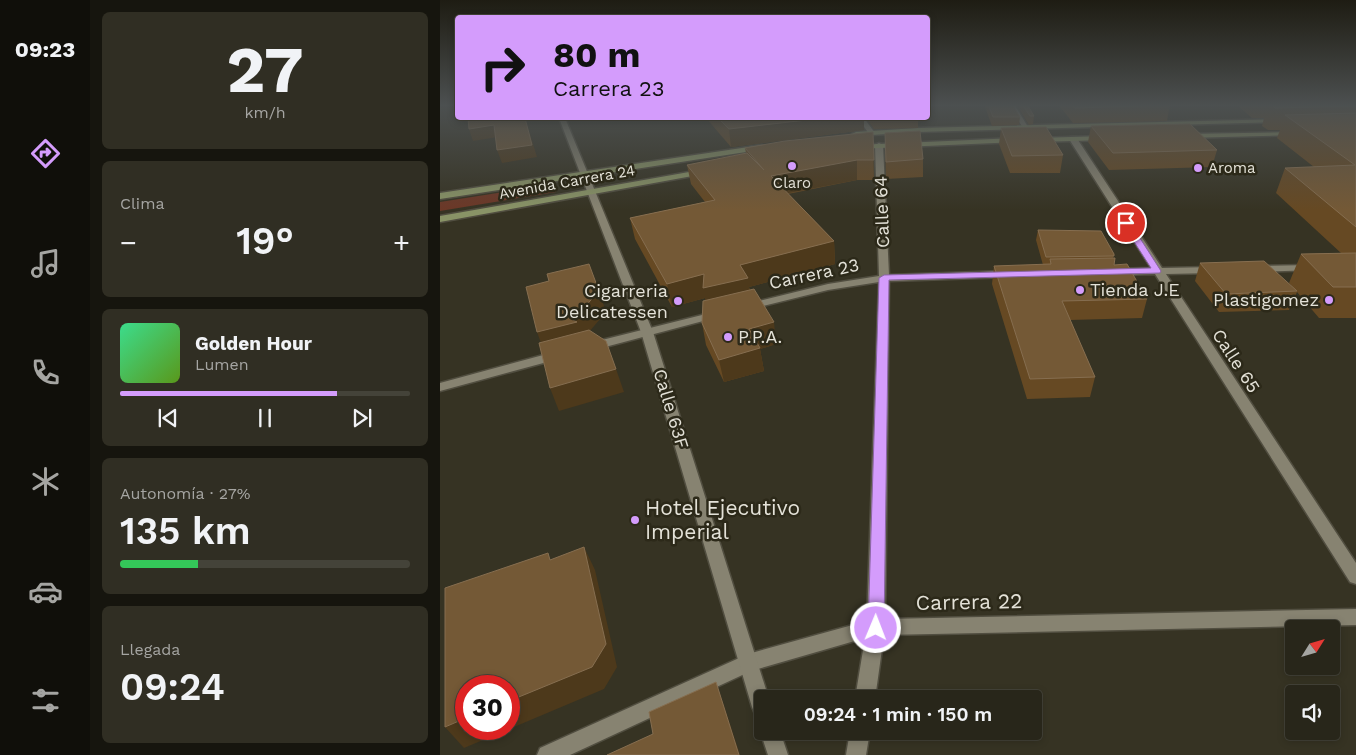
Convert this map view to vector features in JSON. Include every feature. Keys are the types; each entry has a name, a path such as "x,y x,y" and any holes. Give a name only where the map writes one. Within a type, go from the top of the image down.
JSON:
{"main road":[{"path":"846,148 1039,139"},
{"name":"Avenida Carrera 24","path":"440,196 767,146"},
{"name":"Avenida Carrera 24","path":"440,219 719,169"}],"street":[{"name":"Calle 63F","path":"570,139 647,332 757,690"},
{"name":"Calle 65","path":"1074,139 1356,577"},
{"name":"Calle 64","path":"866,690 876,628 884,278 879,145"},
{"path":"1246,270 1326,268"},
{"path":"1108,272 1227,270"},
{"name":"Carrera 23","path":"440,387 576,350 828,287 884,278 1019,273"},
{"name":"Carrera 22","path":"547,755 748,663 876,628 1356,617"},
{"path":"773,740 778,755"},
{"path":"856,755 858,740"}],"shaded area":[{"path":"554,184 556,192 440,211 440,202"}],"building":[{"path":"496,139 531,139 532,145 497,150"},
{"path":"873,139 874,160 857,160 771,176 834,241 740,265 748,278 703,288 704,274 667,284 630,218 715,200 687,165 747,153 764,170 745,148 785,141"},
{"path":"885,139 921,139 923,159 886,162"},
{"path":"1005,139 1053,139 1063,155 1012,156"},
{"path":"1102,139 1206,139 1217,150 1113,153"},
{"path":"1319,139 1356,139 1356,227 1285,168 1355,165"},
{"path":"1038,230 1101,231 1114,256 1046,257"},
{"path":"1356,253 1356,287 1333,287 1301,254"},
{"path":"1115,258 1114,265 1127,264 1147,299 1062,301 1095,377 1030,379 994,266 1051,264 1050,259"},
{"path":"1264,261 1297,291 1226,294 1200,263"},
{"path":"589,264 599,291 573,320 577,322 537,332 526,287 549,281 547,274"},
{"path":"754,289 774,322 749,329 760,348 719,360 702,323 703,301"},
{"path":"589,330 606,341 616,369 550,388 539,343"},
{"path":"584,547 606,644 592,667 520,696 520,675 455,675 455,723 445,727 445,588 548,553 550,560"},
{"path":"716,682 739,755 607,755 653,734 649,712"}],"place":[{"name":"Claro","path":"792,166"},
{"name":"Aroma","path":"1198,168"},
{"name":"Tienda J.E","path":"1080,290"},
{"name":"Plastigomez","path":"1329,300"},
{"name":"Cigarreria Delicatessen","path":"678,301"},
{"name":"P.P.A.","path":"728,337"},
{"name":"Hotel Ejecutivo Imperial","path":"635,520"}],"route":[{"path":"876,628 884,278 911,275 1157,271 1126,223"}]}
